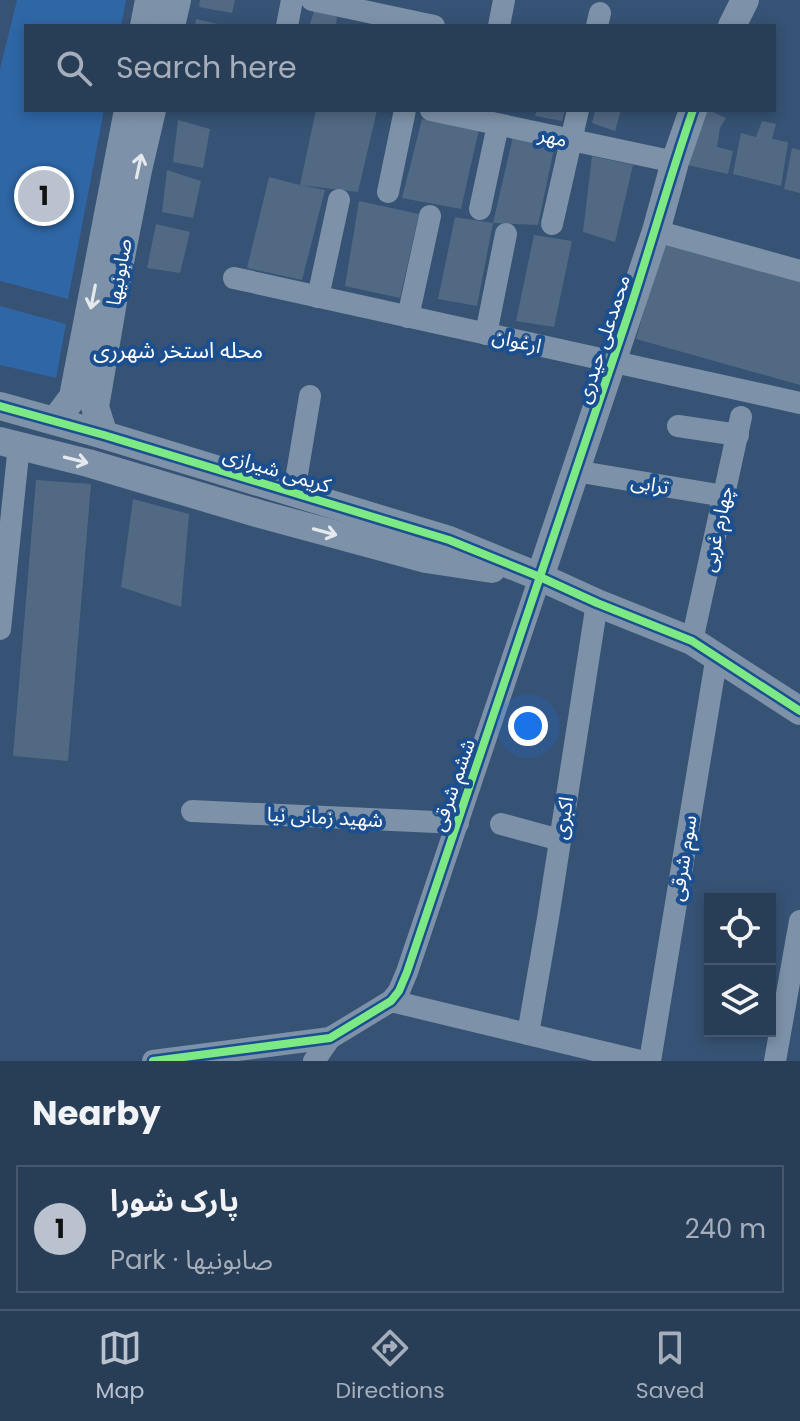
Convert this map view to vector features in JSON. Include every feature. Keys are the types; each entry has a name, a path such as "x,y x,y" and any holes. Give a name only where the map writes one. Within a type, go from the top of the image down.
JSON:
{"street":[{"path":"144,24 149,0"},
{"path":"171,24 177,0"},
{"path":"287,24 292,0"},
{"path":"312,0 419,24"},
{"path":"499,24 504,0"},
{"path":"733,24 745,0"},
{"name":"صابونیها","path":"104,435 95,407 92,365 128,112"},
{"name":"صابونیها","path":"55,421 92,365 119,267 152,112"},
{"path":"388,192 405,112"},
{"name":"مهر","path":"444,112 484,118 572,141 675,162"},
{"path":"552,224 578,112"},
{"name":"محمدعلی حیدری","path":"540,577 656,231 692,112"},
{"path":"480,209 484,118"},
{"path":"318,297 339,200"},
{"path":"408,317 430,216"},
{"path":"656,231 800,271"},
{"path":"486,334 506,234"},
{"name":"ارغوان","path":"234,278 800,403"},
{"path":"294,492 310,396"},
{"name":"کریمی شیرازی","path":"0,406 449,540 540,577"},
{"name":"چهارم غربی","path":"678,426 740,426 692,641"},
{"path":"0,629 9,443 426,559 540,577 692,641 800,711"},
{"name":"ترابی","path":"575,471 724,496"},
{"name":"ششم شرقی","path":"391,1001 407,972 540,577"},
{"name":"اکبری","path":"528,1034 597,603"},
{"name":"سوم شرقی","path":"650,1061 717,655"},
{"name":"شهید زمانی نیا","path":"192,811 458,823"},
{"path":"501,824 560,840"},
{"path":"775,1061 800,921"},
{"path":"153,1061 330,1038 391,1001 528,1034 595,1056 640,1061"},
{"path":"314,1061 330,1038"}],"shaded area":[{"path":"17,0 126,0 121,24 24,24 24,112 104,112 68,299 0,281 0,69"},
{"path":"0,306 66,324 56,378 0,365"}],"building":[{"path":"200,0 235,0 232,13 199,7"},
{"path":"315,9 337,17 336,24 310,24"},
{"path":"196,19 218,24 195,24"},
{"path":"316,112 377,112 358,192 300,185"},
{"path":"536,112 564,112 562,121 535,116"},
{"path":"595,112 620,112 615,131 592,123"},
{"path":"700,112 713,112 726,118 720,128 717,147 733,151 728,174 683,164"},
{"path":"422,119 479,129 461,209 402,198"},
{"path":"178,120 210,129 203,168 173,162"},
{"path":"762,121 776,124 772,139 788,142 781,186 733,174 741,133 756,137"},
{"path":"515,128 555,144 538,225 493,223"},
{"path":"792,148 800,150 800,193 784,189"},
{"path":"592,156 633,165 615,242 583,232"},
{"path":"167,170 201,181 193,218 162,212"},
{"path":"269,177 325,190 302,280 247,268"},
{"path":"359,201 419,214 400,298 345,286"},
{"path":"455,217 493,223 477,306 438,299"},
{"path":"156,224 190,232 180,273 147,268"},
{"path":"534,235 572,241 554,327 516,321"},
{"path":"664,240 800,277 800,385 636,339"},
{"path":"36,480 91,484 68,761 13,756"},
{"path":"133,499 189,514 181,607 121,587"}],"cycle path":[{"path":"153,1061 330,1038 391,1001 399,991 627,318 692,112"},
{"path":"0,406 449,540 692,641 800,711"}],"place":[{"name":"پارک شورا","path":"44,196"}],"district":[{"name":"محله استخر شهرری","path":"178,350"}]}
